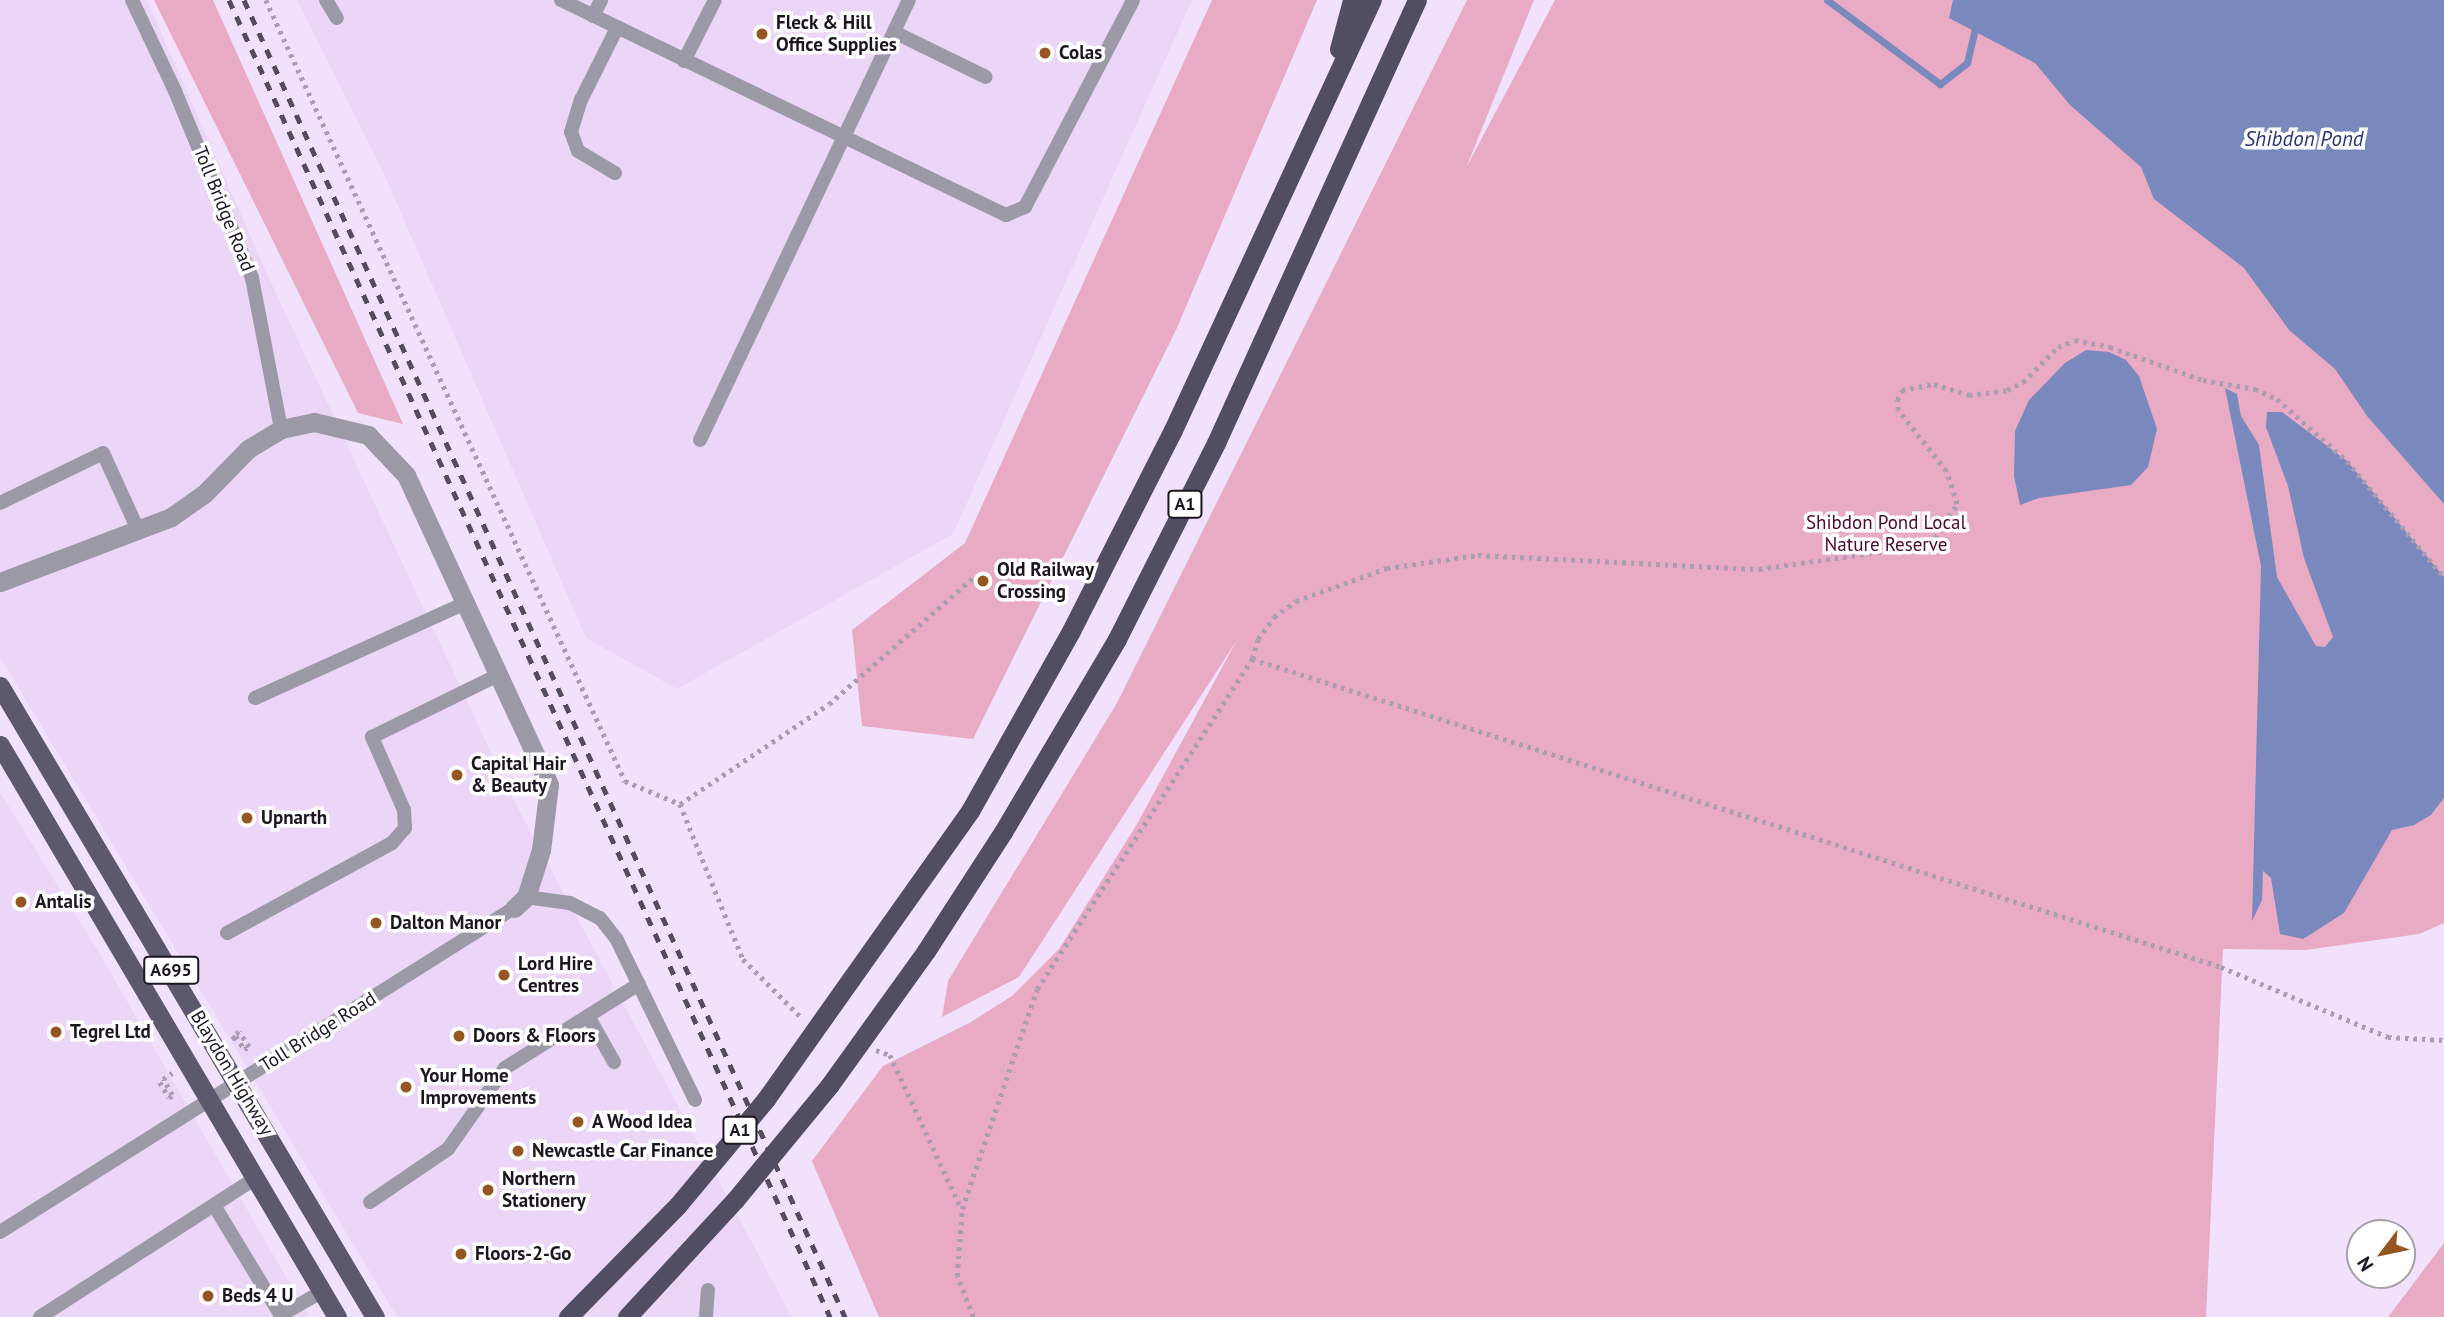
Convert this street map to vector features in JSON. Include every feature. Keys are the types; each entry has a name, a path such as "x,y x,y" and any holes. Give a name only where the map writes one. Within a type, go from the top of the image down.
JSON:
{"highway":[{"path":"1325,100 1352,0"},
{"name":"A1","path":"568,1317 678,1205 766,1099 892,925 970,811 1071,631 1252,266 1372,0"},
{"name":"A1","path":"627,1317 783,1143 926,951 1117,639 1216,443 1418,0"},
{"path":"1402,35 1431,0"}],"main road":[{"name":"Blaydon Highway","path":"0,686 375,1317"},
{"name":"Blaydon Highway","path":"0,745 257,1177 337,1317"},
{"path":"340,1255 384,1317"}],"street":[{"path":"0,582 139,532 203,495 248,449 281,429 314,422 344,426 385,448 407,475 549,785 541,850 520,903"}],"lane":[{"name":"Toll Bridge Road","path":"132,0 175,91 252,278 281,429"},
{"path":"326,0 337,18"},
{"path":"561,0 995,211 1016,212 1026,207 1076,117 1133,0"},
{"path":"593,16 601,0"},
{"path":"684,61 715,0"},
{"path":"700,440 909,0"},
{"path":"615,173 578,151 571,132 581,100 617,28"},
{"path":"894,32 986,77"},
{"path":"0,503 103,453 139,532"},
{"path":"255,698 465,603"},
{"path":"227,933 392,843 405,828 404,810 372,737 498,675"},
{"name":"Toll Bridge Road","path":"0,1232 520,903"},
{"path":"520,903 570,903 600,918 618,940 695,1100"},
{"path":"370,1202 448,1149 505,1068 639,984"},
{"path":"588,1016 614,1062"},
{"path":"40,1317 257,1177"},
{"path":"215,1206 282,1316 323,1291"},
{"path":"706,1317 708,1290"}],"path":[{"path":"265,0 625,781 680,804 743,959 799,1016"},
{"path":"973,1317 957,1276 962,1209 1037,989 1252,659 1274,617 1317,591 1387,568 1478,555 1759,569 1913,547 1935,538 1957,504 1946,471 1898,410 1897,400 1902,390 1934,384 1969,395 2007,390 2023,382 2058,347 2075,340 2110,346 2169,370 2255,389 2277,399 2347,461 2444,577"},
{"path":"680,804 829,704 973,578"},
{"path":"1252,659 2221,967 2388,1037 2444,1040"},
{"path":"890,1055 962,1209"},
{"path":"161,1081 164,1080 178,1102"}],"shaded area":[{"path":"0,0 147,0 268,276 512,797 792,1317 397,1317 0,657"},
{"path":"297,0 1192,0 953,534 677,689 586,638 384,174"},
{"path":"0,792 101,956 309,1317 0,1317"}],"green space":[{"path":"154,0 213,0 403,424 358,413"},
{"path":"1212,0 1317,0 1176,330 973,739 862,726 852,630 965,543"},
{"name":"Shibdon Pond Local Nature Reserve","path":"1467,0 1534,0 1466,168 1555,0 2444,0 2444,923 2419,934 2306,950 2223,949 2206,1317 879,1317 812,1161 883,1066 971,1022 1012,996 1059,949 1137,824 1237,640 1019,977 942,1017 948,981 1117,703"},
{"path":"2444,1243 2444,1317 2388,1317 2409,1289 2416,1289 2416,1280"}],"water":[{"name":"Shibdon Pond","path":"1953,0 2444,0 2444,504 2367,416 2335,369 2289,330 2244,268 2154,199 2141,167 2070,105 2035,63 1949,18"},
{"path":"2086,350 2109,352 2126,360 2139,376 2157,429 2148,467 2131,485 2039,498 2020,505 2014,476 2015,431 2029,400 2065,363"},
{"path":"2225,388 2237,394 2241,416 2259,445 2277,577 2316,646 2325,647 2333,637 2304,558 2288,486 2266,427 2267,412 2282,412 2347,461 2444,577 2444,798 2431,815 2414,825 2392,830 2344,913 2303,939 2280,934 2271,878 2263,871 2262,900 2252,921 2261,566"}],"waterway":[{"path":"1827,0 1940,84 1967,63 1975,29"}],"railway":[{"path":"229,0 830,1317"},
{"path":"244,0 845,1317"}],"place":[{"name":"Fleck & Hill Office Supplies","path":"762,34"},
{"name":"Colas","path":"1045,53"},
{"name":"Old Railway Crossing","path":"983,581"},
{"name":"Capital Hair & Beauty","path":"457,775"},
{"name":"Upnarth","path":"247,818"},
{"name":"Antalis","path":"21,902"},
{"name":"Dalton Manor","path":"376,923"},
{"name":"Lord Hire Centres","path":"504,975"},
{"name":"Tegrel Ltd","path":"56,1032"},
{"name":"Doors & Floors","path":"459,1036"},
{"name":"Your Home Improvements","path":"406,1087"},
{"name":"A Wood Idea","path":"578,1122"},
{"name":"Newcastle Car Finance","path":"518,1151"},
{"name":"Northern Stationery","path":"488,1190"},
{"name":"Floors-2-Go","path":"461,1254"},
{"name":"Beds 4 U","path":"208,1296"}]}
